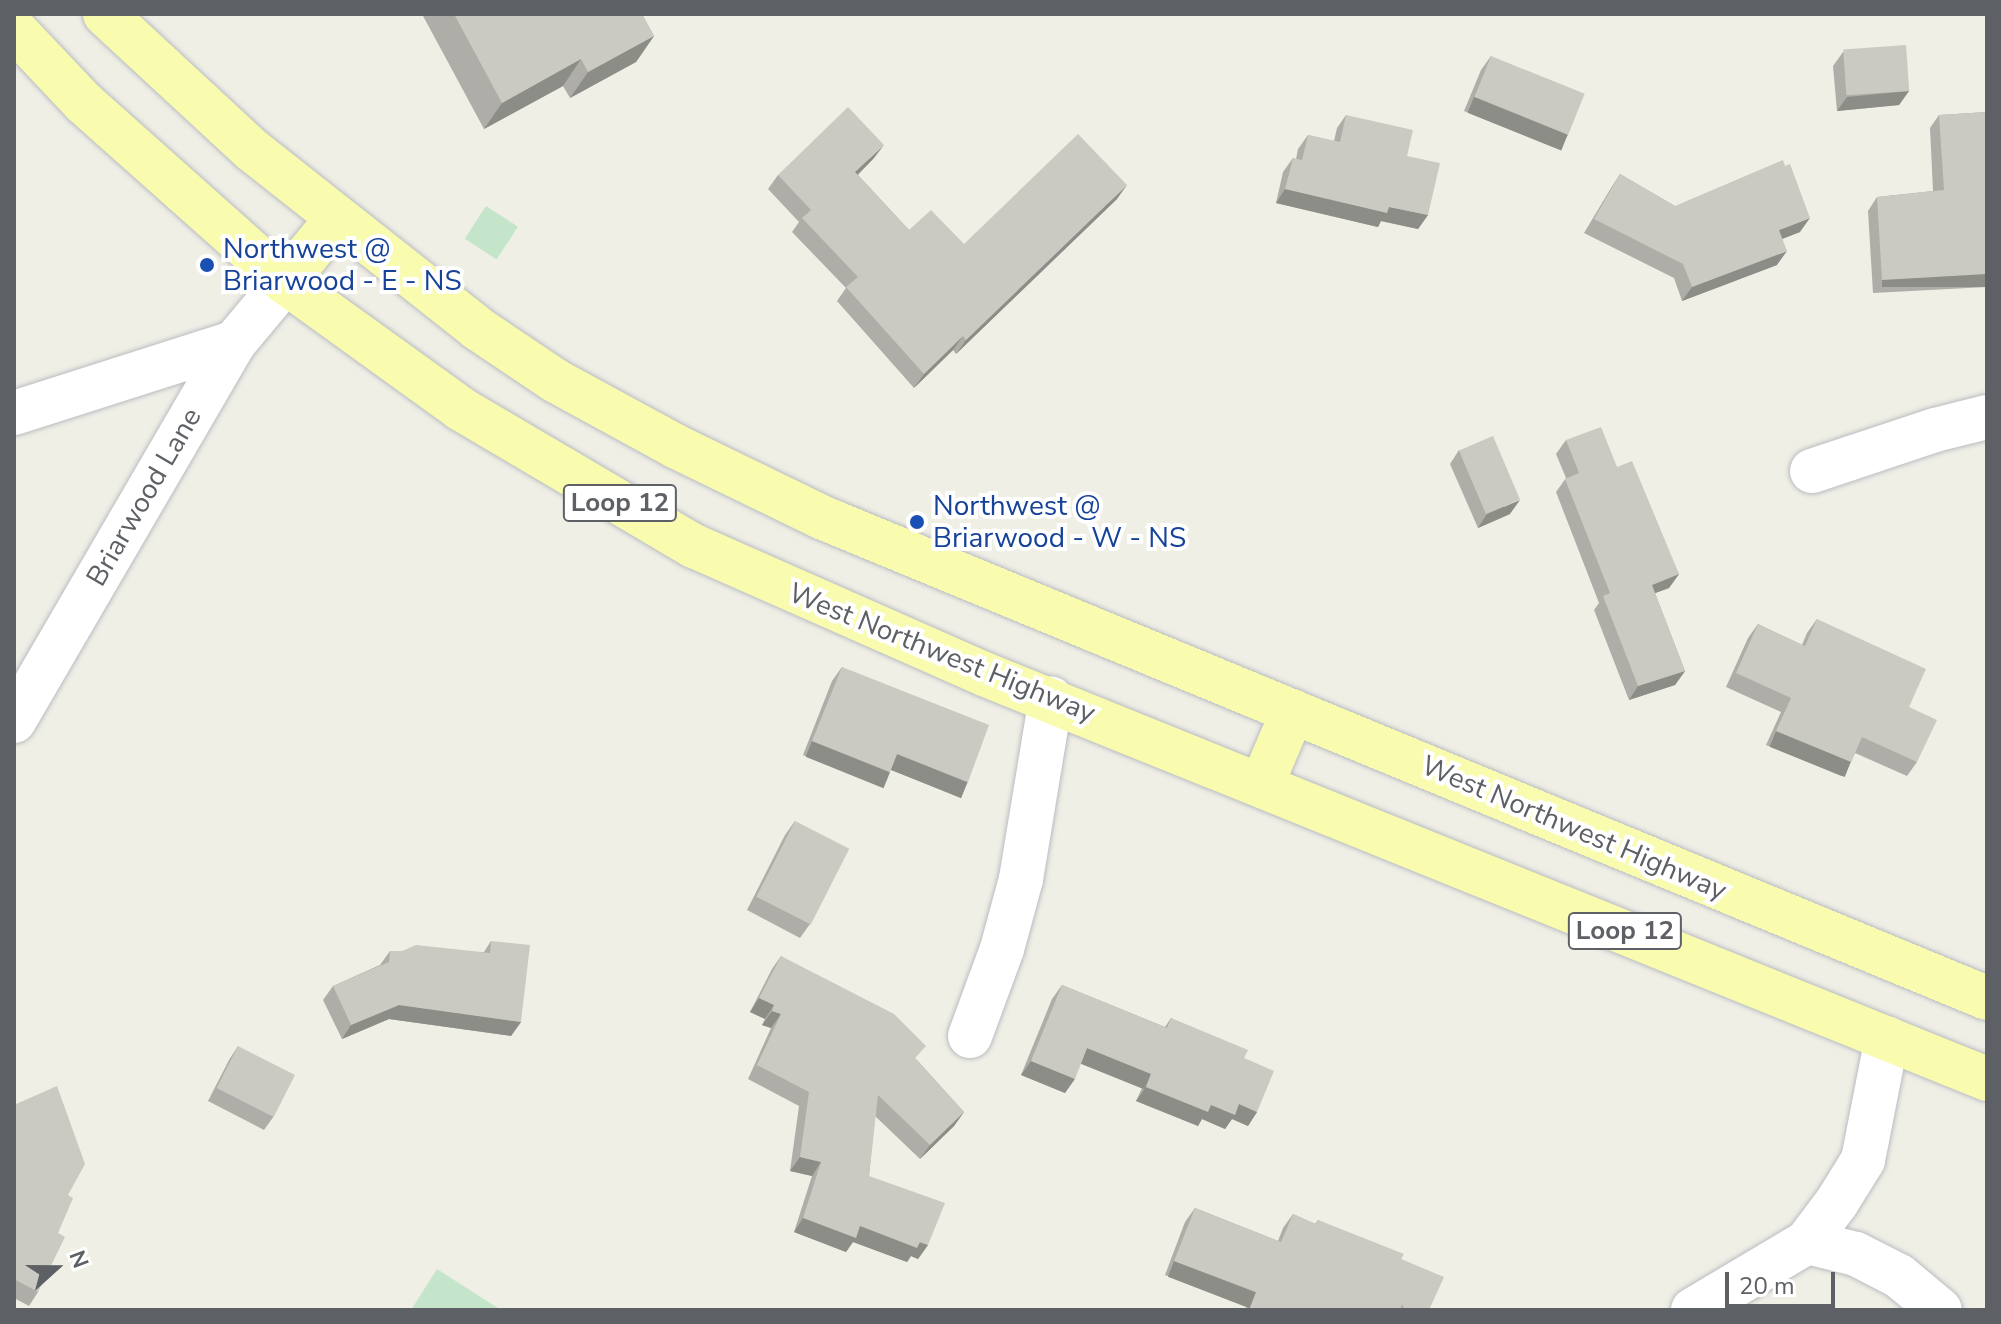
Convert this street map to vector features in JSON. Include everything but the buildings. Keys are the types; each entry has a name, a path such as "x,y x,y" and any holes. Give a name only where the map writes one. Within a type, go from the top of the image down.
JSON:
{"main road":[{"name":"West Northwest Highway","path":"105,14 252,150 336,220 477,328 530,363 675,446 821,517 1987,998"},
{"name":"West Northwest Highway","path":"14,29 84,103 285,282 461,409 694,546 984,674 1051,698 1987,1079"},
{"path":"285,282 336,220"},
{"path":"1262,784 1293,711"}],"street":[{"name":"Briarwood Lane","path":"14,721 234,343 285,282"},
{"path":"14,413 234,343"},
{"path":"1812,471 1935,430 1987,417"},
{"path":"970,1036 1002,949 1021,879 1051,698"},
{"path":"1693,1310 1807,1242 1863,1160 1887,1038"},
{"path":"1807,1242 1856,1254 1899,1276 1940,1310"}],"green space":[{"path":"486,206 518,227 497,259 465,239"},
{"path":"437,1269 501,1310 411,1310"}],"place":[{"name":"Northwest @ Briarwood - E - NS","path":"207,265"},
{"name":"Northwest @ Briarwood - W - NS","path":"917,522"}]}
